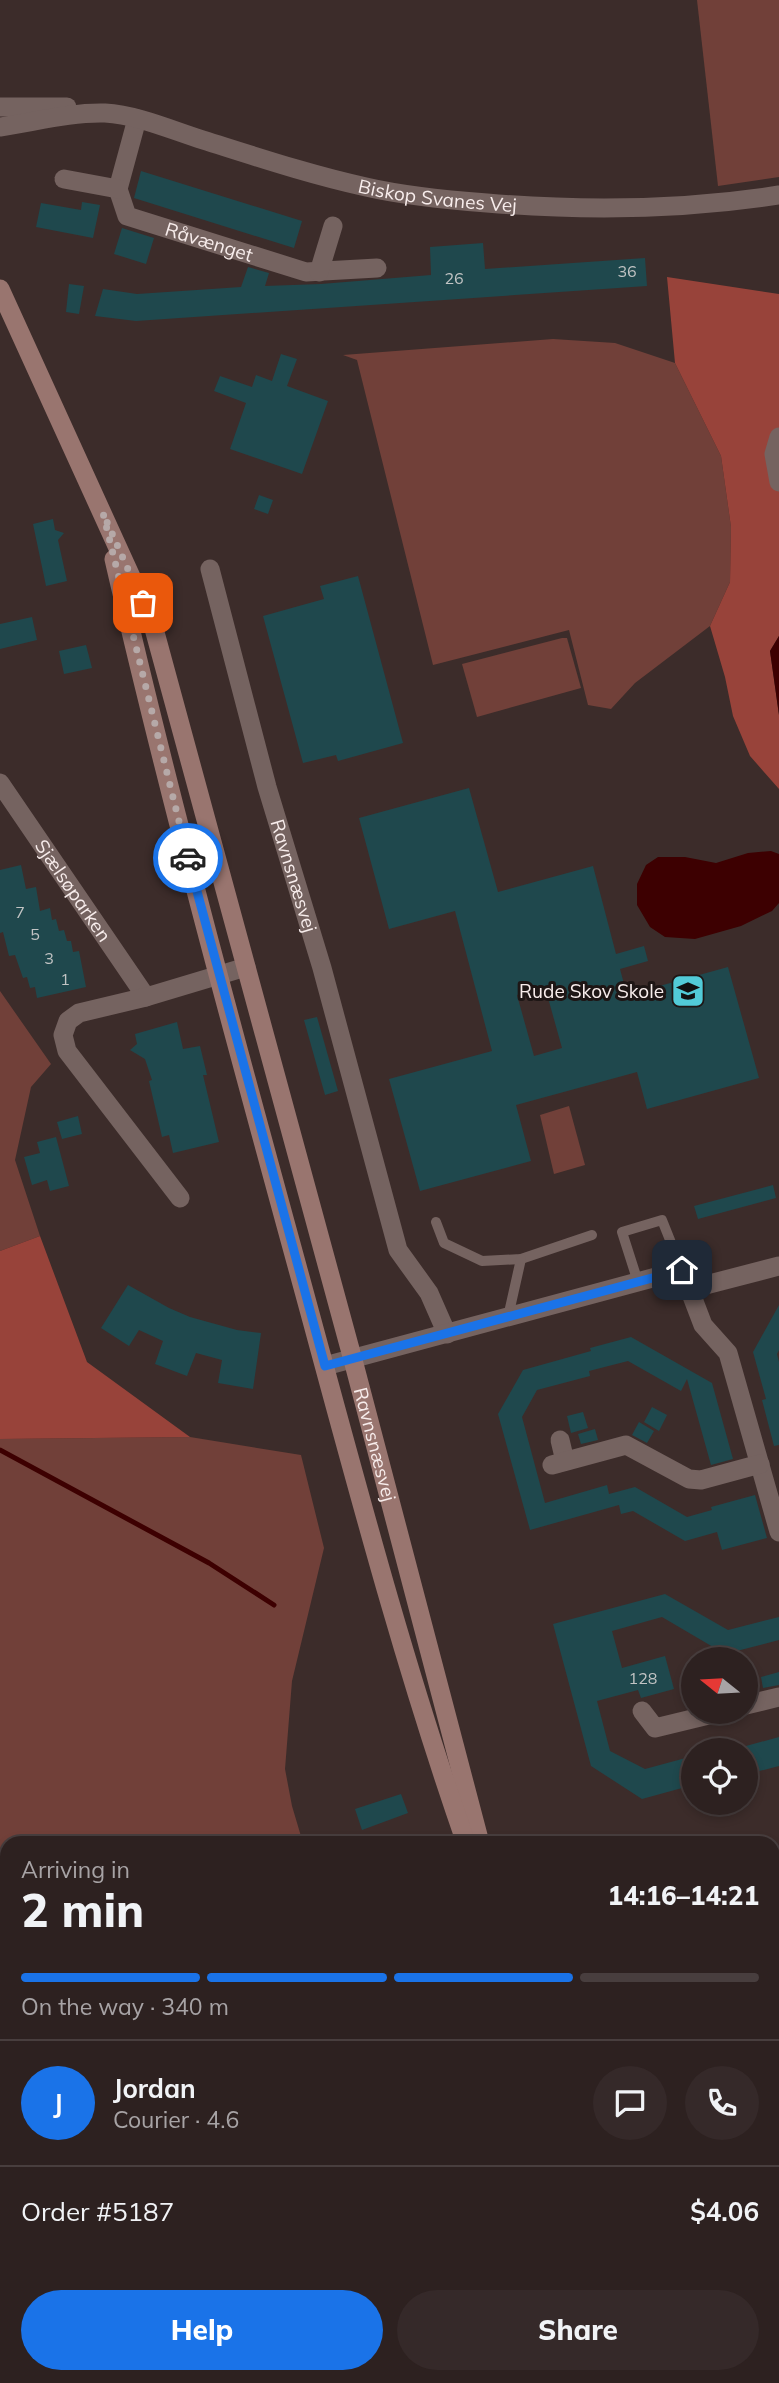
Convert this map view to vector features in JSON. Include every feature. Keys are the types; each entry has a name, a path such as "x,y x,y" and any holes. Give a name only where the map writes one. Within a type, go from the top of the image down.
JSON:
{"main road":[{"name":"Ravnsnæsvej","path":"0,289 153,625 353,1360 478,1836"},
{"name":"Ravnsnæsvej","path":"103,513 218,976 431,1742 464,1836"}],"street":[{"name":"Biskop Svanes Vej","path":"0,107 96,107 105,113"},
{"name":"Biskop Svanes Vej","path":"0,127 105,113 137,119 320,176 369,188 453,201 613,209 735,202 779,195"},
{"path":"64,179 118,189 137,119"},
{"name":"Råvænget","path":"118,189 127,216 306,272 377,268"},
{"path":"319,272 332,226"},
{"path":"779,437 774,454 779,482"},
{"name":"Ravnsnæsvej","path":"210,569 267,787 322,968 398,1250 429,1293 447,1334"},
{"name":"Sjælsøparken","path":"0,783 146,997"},
{"path":"180,1198 67,1051 63,1035 68,1021 79,1013 146,997 246,967"},
{"path":"690,1289 779,1266"},
{"path":"325,1366 682,1270 704,1325 728,1353 760,1464 773,1485 779,1532"},
{"path":"560,1440 558,1463 626,1446 689,1479 701,1480 760,1464"},
{"path":"758,1702 779,1697"},
{"path":"642,1711 655,1728 681,1722"}],"lane":[{"path":"638,1282 622,1232 662,1220 682,1270"},
{"path":"436,1222 444,1243 482,1261 521,1258 592,1235"},
{"path":"508,1318 521,1258"}],"shaded area":[{"path":"697,0 779,0 779,177 718,186"},
{"path":"667,277 779,294 779,636 770,651 779,715 779,789 750,756 733,716 710,626 730,582 731,527 721,456 675,363"},
{"path":"553,339 615,343 675,363 721,456 731,527 730,582 710,626 635,683 611,709 588,705 569,630 433,665 357,360 343,355"},
{"path":"779,636 779,715 770,651"},
{"path":"567,638 581,688 477,717 462,664"},
{"path":"771,851 779,854 779,903 772,911 741,926 695,939 665,937 650,927 637,905 637,884 646,865 658,857 685,857 716,863 748,853"},
{"path":"0,991 51,1064 31,1087 15,1160 40,1236 0,1251"},
{"path":"569,1106 585,1165 554,1174 540,1115"},
{"path":"40,1236 87,1362 190,1437 0,1439 0,1251"},
{"path":"190,1437 301,1455 324,1548 292,1681 285,1769 301,1836 0,1836 0,1439"}],"building":[{"path":"141,171 302,221 294,248 134,198"},
{"path":"82,202 100,205 93,238 36,227 41,203 81,210"},
{"path":"122,228 154,238 146,264 114,254"},
{"path":"483,243 485,269 645,258 647,286 136,321 95,316 103,289 137,294 241,287 248,267 269,273 265,286 431,275 430,247"},
{"path":"69,284 84,286 79,314 66,312"},
{"path":"281,354 297,359 287,386 328,401 302,474 230,449 246,403 214,391 220,376 252,387 256,375 272,381"},
{"path":"259,495 273,500 268,514 254,509"},
{"path":"53,519 55,530 64,533 58,540 67,581 46,586 33,524"},
{"path":"358,576 403,743 338,761 336,755 303,763 263,616 324,599 320,586"},
{"path":"32,617 37,640 0,649 0,624"},
{"path":"86,645 92,668 64,674 59,651"},
{"name":"Rude Skov Skole","path":"469,788 498,892 593,866 616,954 644,946 648,961 620,969 627,995 728,967 759,1078 647,1109 637,1072 516,1105 531,1161 420,1191 389,1079 492,1051 455,911 389,929 359,818","holes":["545,987 562,1048 534,1056 517,995"]},
{"path":"21,865 26,889 36,887 40,911 50,908 52,920 56,919 59,931 64,930 67,941 71,941 73,952 79,951 86,987 37,998 35,987 30,988 27,977 23,978 15,955 9,956 3,932 0,933 0,870"},
{"path":"317,1017 338,1091 325,1095 304,1020"},
{"path":"177,1022 183,1049 200,1046 207,1075 203,1075 219,1142 173,1153 169,1135 162,1137 149,1081 152,1080 145,1059 130,1050 137,1044 135,1034"},
{"path":"78,1116 82,1134 62,1139 57,1122"},
{"path":"56,1137 69,1186 50,1191 47,1180 32,1185 24,1157 40,1153 37,1142"},
{"path":"773,1185 776,1198 698,1219 694,1206"},
{"path":"128,1285 190,1317 237,1330 261,1333 253,1389 218,1383 222,1360 196,1353 187,1376 155,1364 163,1341 139,1330 129,1346 101,1328"},
{"path":"779,1305 779,1445 774,1446 762,1400 766,1399 753,1352"},
{"path":"631,1337 712,1383 733,1459 711,1465 687,1379 681,1391 628,1361 589,1371 590,1376 537,1390 522,1417 545,1503 607,1485 609,1494 635,1487 687,1517 712,1510 711,1507 755,1495 767,1538 722,1550 717,1532 685,1541 633,1511 621,1514 619,1505 530,1530 498,1414 523,1370"},
{"path":"652,1407 667,1415 659,1431 644,1422"},
{"path":"583,1412 588,1428 571,1433 567,1416"},
{"path":"639,1422 654,1431 647,1443 632,1435"},
{"path":"595,1429 598,1440 581,1444 578,1434"},
{"path":"665,1594 728,1630 779,1617 779,1640 752,1647 713,1647 662,1617 612,1631 622,1668 665,1656 674,1689 641,1698 638,1690 597,1701 610,1751 645,1769 681,1759 681,1788 642,1799 591,1766 553,1624"},
{"path":"779,1672 779,1685 763,1688 761,1677"},
{"path":"779,1737 779,1766 758,1771 758,1743"},
{"path":"401,1794 408,1813 362,1830 355,1809"}],"waterway":[{"path":"0,1450 209,1563 274,1605"}],"way so far":[{"path":"143,603 103,513 188,858"}],"place":[{"name":"Rude Skov Skole","path":"688,991"}],"route":[{"path":"188,858 325,1366 682,1270"}]}
